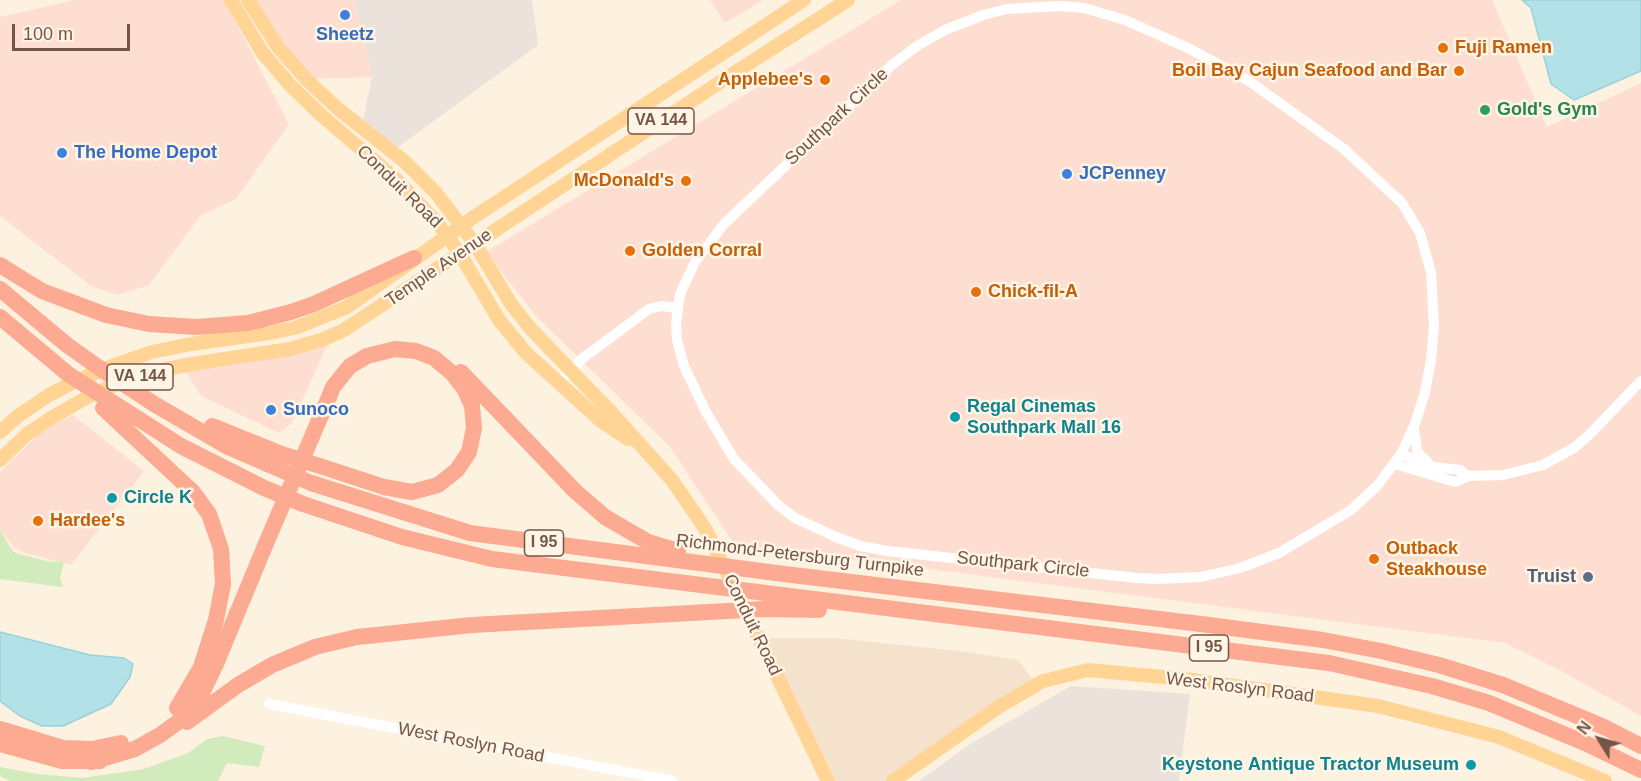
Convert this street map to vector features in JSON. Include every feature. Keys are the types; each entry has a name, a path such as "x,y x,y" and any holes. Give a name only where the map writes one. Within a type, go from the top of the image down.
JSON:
{"highway":[{"path":"0,265 34,286 63,300 106,315 172,326 221,326 248,323 315,304 414,258"},
{"name":"Richmond-Petersburg Turnpike","path":"0,289 67,345 194,429 276,460 311,483 470,533 1323,640 1439,665 1503,685 1604,727 1641,746"},
{"path":"0,317 107,405 193,492 209,514 221,549 223,584 216,620 201,667 177,708"},
{"path":"0,729 49,745 92,749 133,738 158,724 177,708 195,687 205,669 328,381 353,356 380,344 414,343 430,347 444,356 469,379 575,491 605,517 632,535 661,547 748,561 784,574"},
{"path":"91,762 135,749 160,735 186,713 202,693 333,387 345,372 359,360 376,353 395,349 407,350 434,358 452,373 465,390 472,406 474,418 472,444 462,465 438,485 422,490 403,492 384,488 323,467 276,460"},
{"name":"I 95","path":"107,405 264,488 303,504 402,537 492,559 1329,663 1432,686 1498,707 1585,743 1641,771"},
{"path":"0,744 48,758 91,762 117,760 140,753 164,739 260,671 315,647 357,637 472,625 764,609 957,617"}],"main road":[{"name":"Conduit Road","path":"231,0 262,52 290,85 321,115 397,180 447,235 514,341 602,421 643,448"},
{"name":"Conduit Road","path":"248,0 278,48 307,80 337,108 415,171 441,199 475,244 511,304 539,338 608,408 672,480 706,530 828,781"},
{"name":"Temple Avenue","path":"0,432 18,416 49,395 74,382 134,358 191,344 284,331 312,323 332,314 358,300 447,235 804,0"},
{"name":"Temple Avenue","path":"0,460 16,443 39,425 91,395 115,385 166,369 273,353 324,339 359,322 848,0"},
{"name":"West Roslyn Road","path":"893,781 1008,701 1043,681 1088,670 1185,679 1378,706 1499,737 1605,781"},
{"path":"814,752 815,781"}],"street":[{"name":"Southpark Circle","path":"1065,3 1134,23 1229,70 1305,120 1344,149 1402,203 1420,233 1431,272 1434,306 1430,370 1415,424 1398,459 1377,486 1347,513 1273,555 1240,568 1217,574 1179,579 1147,579 871,548 836,537 795,518 778,506 734,459 705,412 684,366 677,340 677,308 680,294 690,271 724,224 900,58 938,33 983,15 1007,9 1065,3"},
{"path":"558,383 605,340 649,309 661,306 677,308"},
{"path":"1398,459 1455,482 1468,476 1503,476 1524,471 1559,457 1574,448 1590,435 1641,381"},
{"path":"1415,424 1414,438 1417,450 1434,466"},
{"path":"1398,459 1460,470 1468,476"},
{"name":"West Roslyn Road","path":"268,704 673,781"}],"shaded area":[{"path":"75,0 224,0 289,124 236,199 200,216 149,285 118,295 91,286 0,216 0,17"},
{"path":"251,0 354,0 372,77 308,79"},
{"path":"354,0 532,0 538,45 394,150 362,125 372,77"},
{"path":"710,0 763,0 725,23"},
{"path":"901,0 1492,0 1547,127 1641,83 1641,716 1563,672 1505,643 734,544 670,447 536,316 486,252"},
{"path":"328,343 292,423 279,433 201,396 185,370"},
{"path":"73,415 144,471 71,565 25,553 13,547 0,528 0,472 44,429"},
{"path":"763,638 833,638 959,651 1018,660 1034,681 887,781 836,781"},
{"path":"1071,686 1190,694 1179,781 919,781 970,744"}],"green space":[{"path":"0,529 15,553 64,563 60,578 63,587 0,579"},
{"path":"223,736 265,746 259,767 227,763 218,781 10,781 0,776 0,767 38,774 82,778 144,769 188,753 207,739"}],"water":[{"path":"1522,0 1641,0 1641,71 1574,100 1551,84 1531,8"},
{"path":"0,632 90,655 124,658 133,664 130,677 111,704 63,726 42,726 20,716 0,701"}],"place":[{"name":"Sheetz","path":"345,15"},
{"name":"Fuji Ramen","path":"1443,48"},
{"name":"Boil Bay Cajun Seafood and Bar","path":"1459,71"},
{"name":"Applebee's","path":"825,80"},
{"name":"Gold's Gym","path":"1485,110"},
{"name":"The Home Depot","path":"62,153"},
{"name":"JCPenney","path":"1067,174"},
{"name":"McDonald's","path":"686,181"},
{"name":"Golden Corral","path":"630,251"},
{"name":"Chick-fil-A","path":"976,292"},
{"name":"Sunoco","path":"271,410"},
{"name":"Regal Cinemas Southpark Mall 16","path":"955,417"},
{"name":"Circle K","path":"112,498"},
{"name":"Hardee's","path":"38,521"},
{"name":"Outback Steakhouse","path":"1374,559"},
{"name":"Truist","path":"1588,577"},
{"name":"Keystone Antique Tractor Museum","path":"1471,765"}]}
